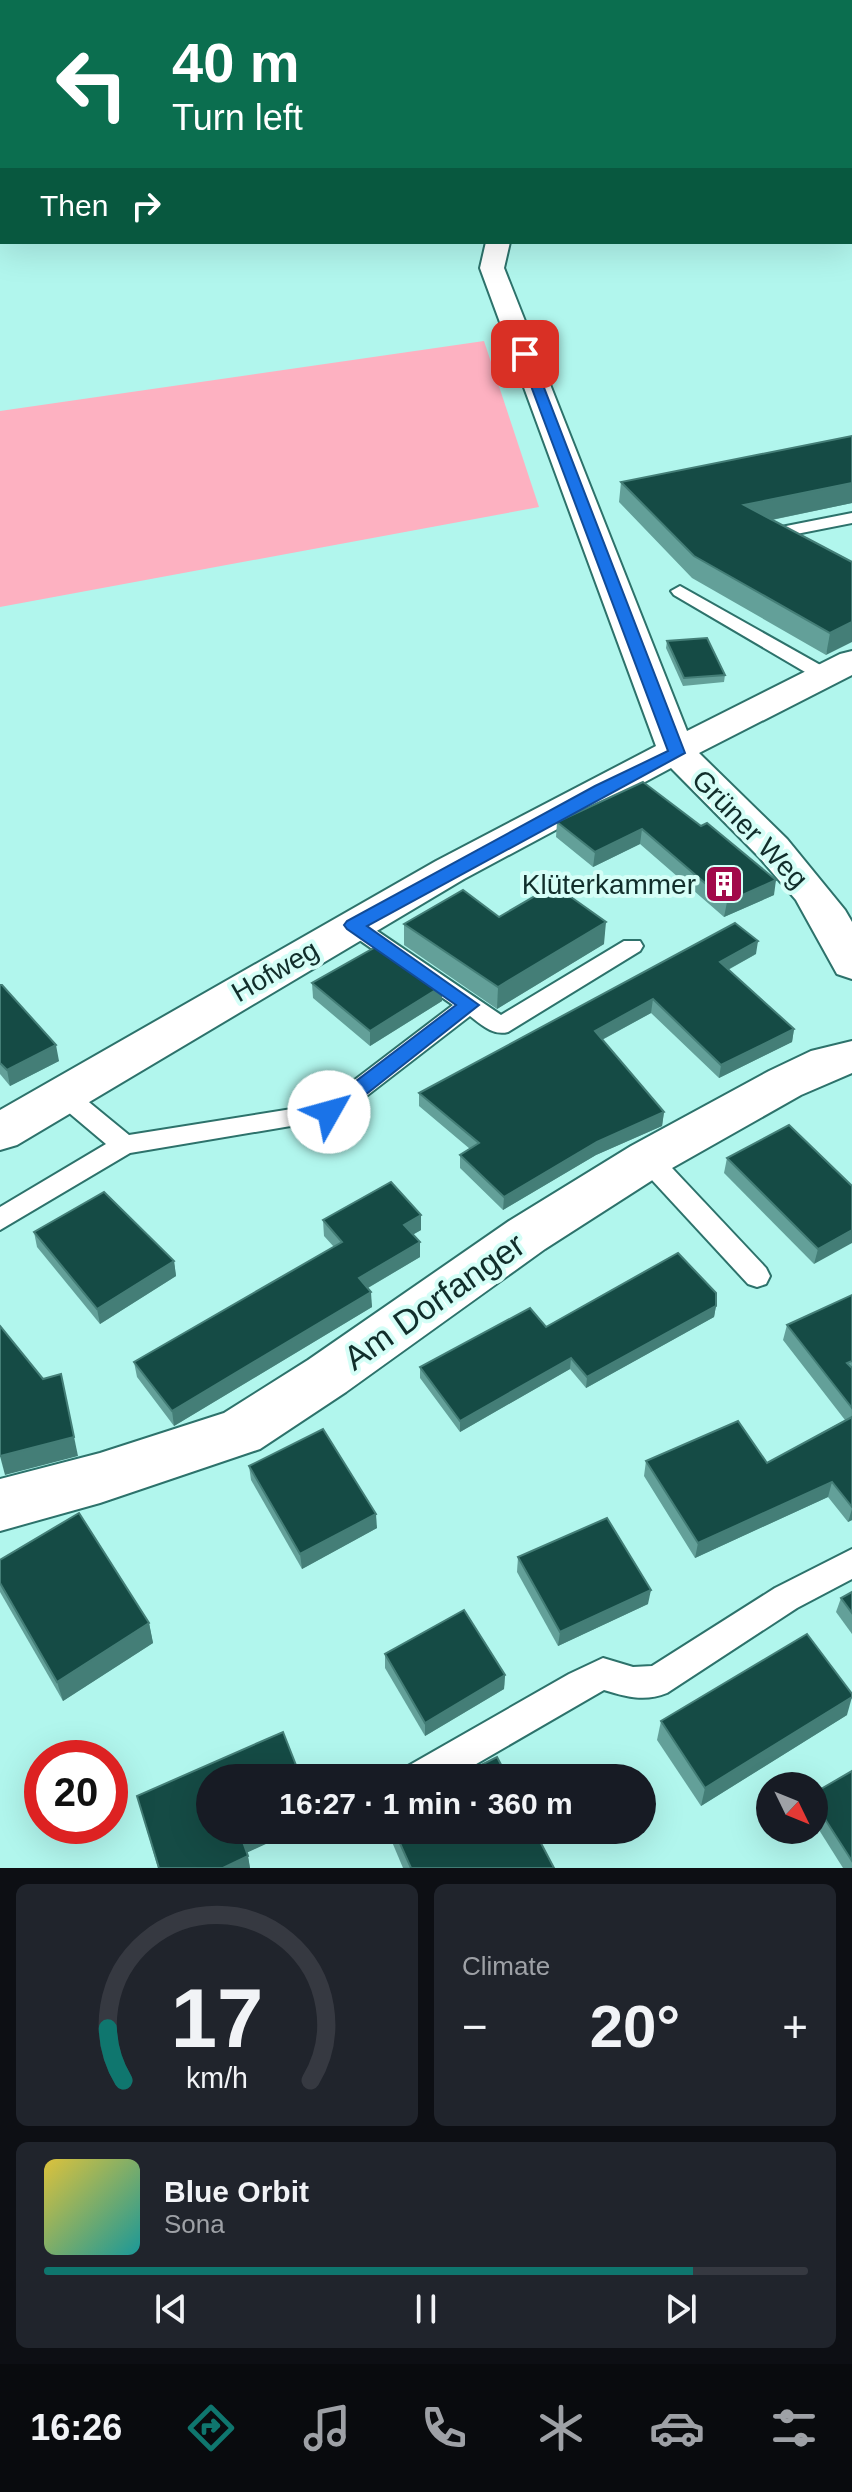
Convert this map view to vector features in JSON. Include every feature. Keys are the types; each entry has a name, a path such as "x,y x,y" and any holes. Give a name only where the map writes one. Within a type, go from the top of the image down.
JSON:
{"street":[{"name":"Grüner Weg","path":"498,244 492,268 677,753 773,848 810,891 830,920 852,964"},
{"name":"Hofweg","path":"0,1132 353,925 598,790 677,753 838,668"},
{"name":"Am Dorfanger","path":"0,1505 100,1478 241,1432 327,1376 527,1235 648,1159 785,1083 827,1063 852,1057"}],"lane":[{"path":"771,534 852,518"},
{"path":"680,591 838,668"},
{"path":"353,925 500,1026 632,946"},
{"path":"0,1220 124,1145 329,1112 469,1005"},
{"path":"64,1095 124,1145"},
{"path":"648,1159 757,1276"},
{"path":"445,1764 603,1674 633,1683 656,1682 786,1598 852,1563"}],"shaded area":[{"path":"484,341 539,507 0,607 0,411"}],"building":[{"path":"852,436 852,483 744,505 852,562 852,622 830,633 694,556 621,482"},
{"path":"707,638 725,675 684,678 667,641"},
{"path":"643,782 701,826 707,823 776,880 727,902 642,829 595,852 557,822"},
{"path":"554,885 606,922 498,987 404,924 463,890 499,917"},
{"path":"735,923 758,941 720,962 794,1029 721,1065 653,999 595,1031 664,1112 597,1142 504,1197 460,1155 479,1143 419,1093"},
{"path":"381,944 442,986 370,1031 312,983"},
{"path":"0,985 56,1045 7,1070 0,1063"},
{"path":"789,1125 852,1186 852,1230 818,1249 727,1158"},
{"path":"391,1182 421,1215 404,1225 420,1242 359,1278 371,1292 172,1411 134,1362 342,1242 323,1220"},
{"path":"104,1192 174,1261 97,1309 34,1232"},
{"path":"678,1253 716,1293 716,1306 587,1377 571,1358 460,1421 420,1367 530,1308 546,1327"},
{"path":"852,1295 852,1361 847,1363 852,1368 852,1408 787,1325"},
{"path":"0,1326 43,1379 61,1374 74,1437 0,1456"},
{"path":"852,1417 852,1507 832,1482 698,1543 646,1461 738,1421 767,1463"},
{"path":"323,1429 376,1514 300,1554 249,1466"},
{"path":"79,1513 149,1623 57,1682 0,1583 0,1560"},
{"path":"607,1518 651,1590 560,1632 518,1557"},
{"path":"852,1592 852,1613 841,1598"},
{"path":"464,1610 505,1675 425,1723 385,1654"},
{"path":"807,1634 852,1697 705,1788 661,1721"},
{"path":"283,1732 296,1764 210,1764"},
{"path":"497,1757 501,1764 483,1764"},
{"path":"196,1770 196,1844 244,1844 248,1856 223,1868 159,1868 137,1796"},
{"path":"852,1771 852,1861 828,1824 828,1785"},
{"path":"400,1844 541,1844 554,1868 411,1868"}],"place":[{"name":"Klüterkammer","path":"724,884"}],"route":[{"path":"329,1112 469,1005 353,925 600,789 677,753 525,354"}]}
